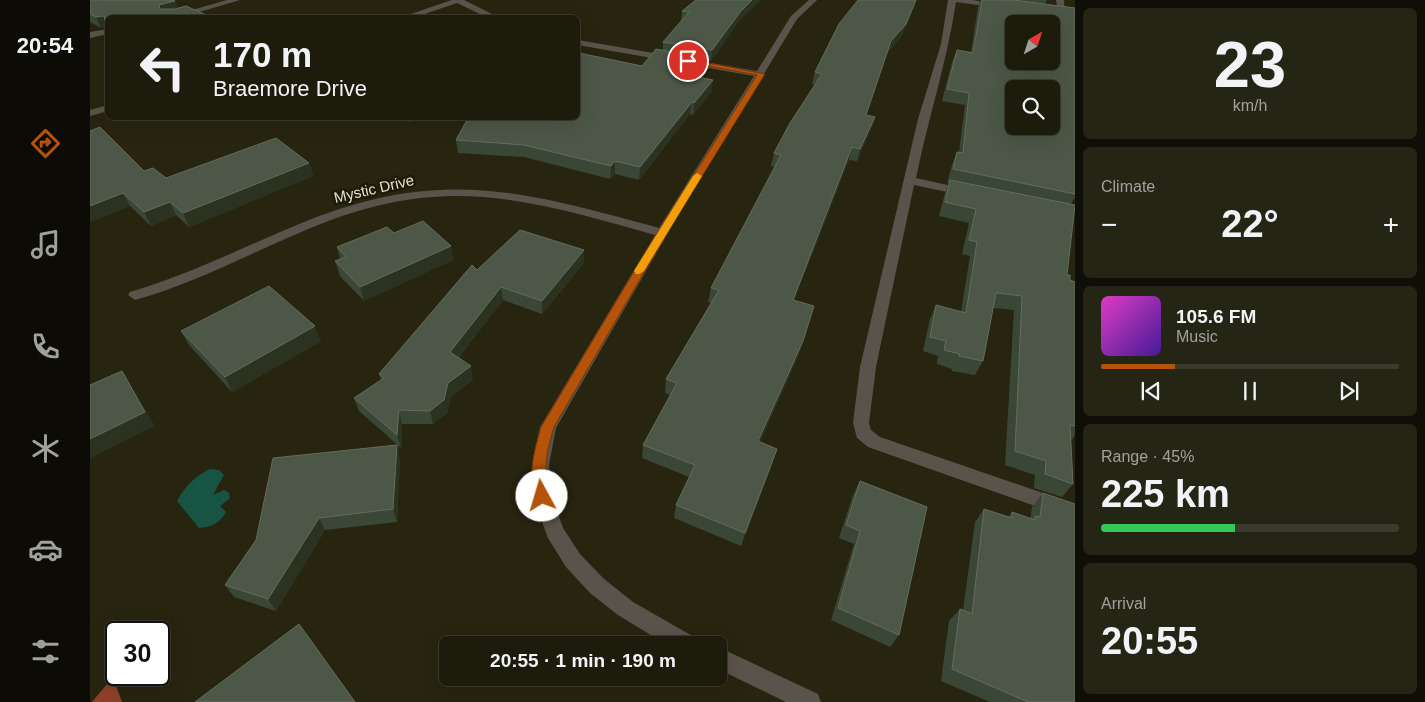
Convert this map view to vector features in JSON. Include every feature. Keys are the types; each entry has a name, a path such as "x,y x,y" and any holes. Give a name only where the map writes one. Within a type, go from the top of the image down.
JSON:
{"street":[{"path":"179,15 236,0"},
{"path":"412,15 458,0 490,15"},
{"path":"670,636 627,608 584,573 564,549 550,524 542,496 539,470 541,448 548,427 662,233 762,74 794,18 813,0"},
{"path":"952,0 945,44 923,119 868,367 861,423 863,433 874,442 1075,512"},
{"path":"956,0 1009,8"},
{"path":"1060,0 1062,13"},
{"path":"90,35 105,32"},
{"path":"580,42 762,74"},
{"path":"90,113 105,109"},
{"path":"909,180 978,194"},
{"name":"Mystic Drive","path":"135,295 193,277 339,213 384,200 419,195 451,192 504,194 662,233"},
{"path":"727,662 810,702"}],"shaded area":[{"path":"210,469 219,470 224,475 213,495 224,490 229,493 230,498 220,506 226,512 218,522 199,528 177,501 191,482"},
{"path":"105,686 116,686 122,702 92,702"}],"building":[{"path":"90,0 173,0 175,1 159,5 160,9 175,9 186,6 206,15 105,15 105,21 104,16 96,17 90,14"},
{"path":"696,0 752,0 741,11 712,50 663,42 689,12 682,11"},
{"path":"858,0 916,0 906,24 891,41 866,115 875,117 860,149 852,147 793,300 814,306 803,341 758,441 777,449 745,533 676,505 695,465 643,445 677,383 666,379 719,290 711,288 781,155 774,153 790,123 822,74 815,72 839,24"},
{"path":"982,0 1013,0 1075,8 1075,194 953,169 957,152 963,153 969,93 947,89 957,50 973,53"},
{"path":"656,49 706,58 693,76 713,80 694,103 692,102 640,167 615,161 611,166 524,145 456,140 467,120 580,120 580,53 642,66"},
{"path":"100,127 144,171 153,168 166,178 276,138 309,163 183,213 170,202 144,212 123,193 90,206 90,131"},
{"path":"950,180 1075,205 1067,275 1070,275 1070,280 1075,282 1075,426 1070,425 1073,484 1045,474 1046,461 1015,451 1022,296 996,293 983,361 959,356 960,354 944,350 946,341 930,337 936,305 966,313 977,242 969,240 976,209 945,202"},
{"path":"423,221 451,246 360,287 335,261 346,257 337,247 387,227 394,233"},
{"path":"520,230 584,250 542,301 501,287 450,352 471,366 448,383 444,400 430,411 399,410 397,435 354,398 384,378 379,374 472,265 477,270"},
{"path":"269,286 315,326 225,377 181,331"},
{"path":"122,371 145,412 90,439 90,385"},
{"path":"397,445 393,509 319,518 268,599 225,585 256,540 273,458"},
{"path":"860,481 927,507 899,635 838,608 860,531 846,525"},
{"path":"1043,493 1075,504 1075,702 1028,702 952,669 960,609 972,614 984,509 1012,518 1012,512 1035,520 1035,516 1040,517"},
{"path":"299,624 355,702 195,702"}],"slow traffic":[{"path":"639,271 697,176"}],"route":[{"path":"542,496 539,470 541,448 548,427 659,238 762,74 688,61"}]}
